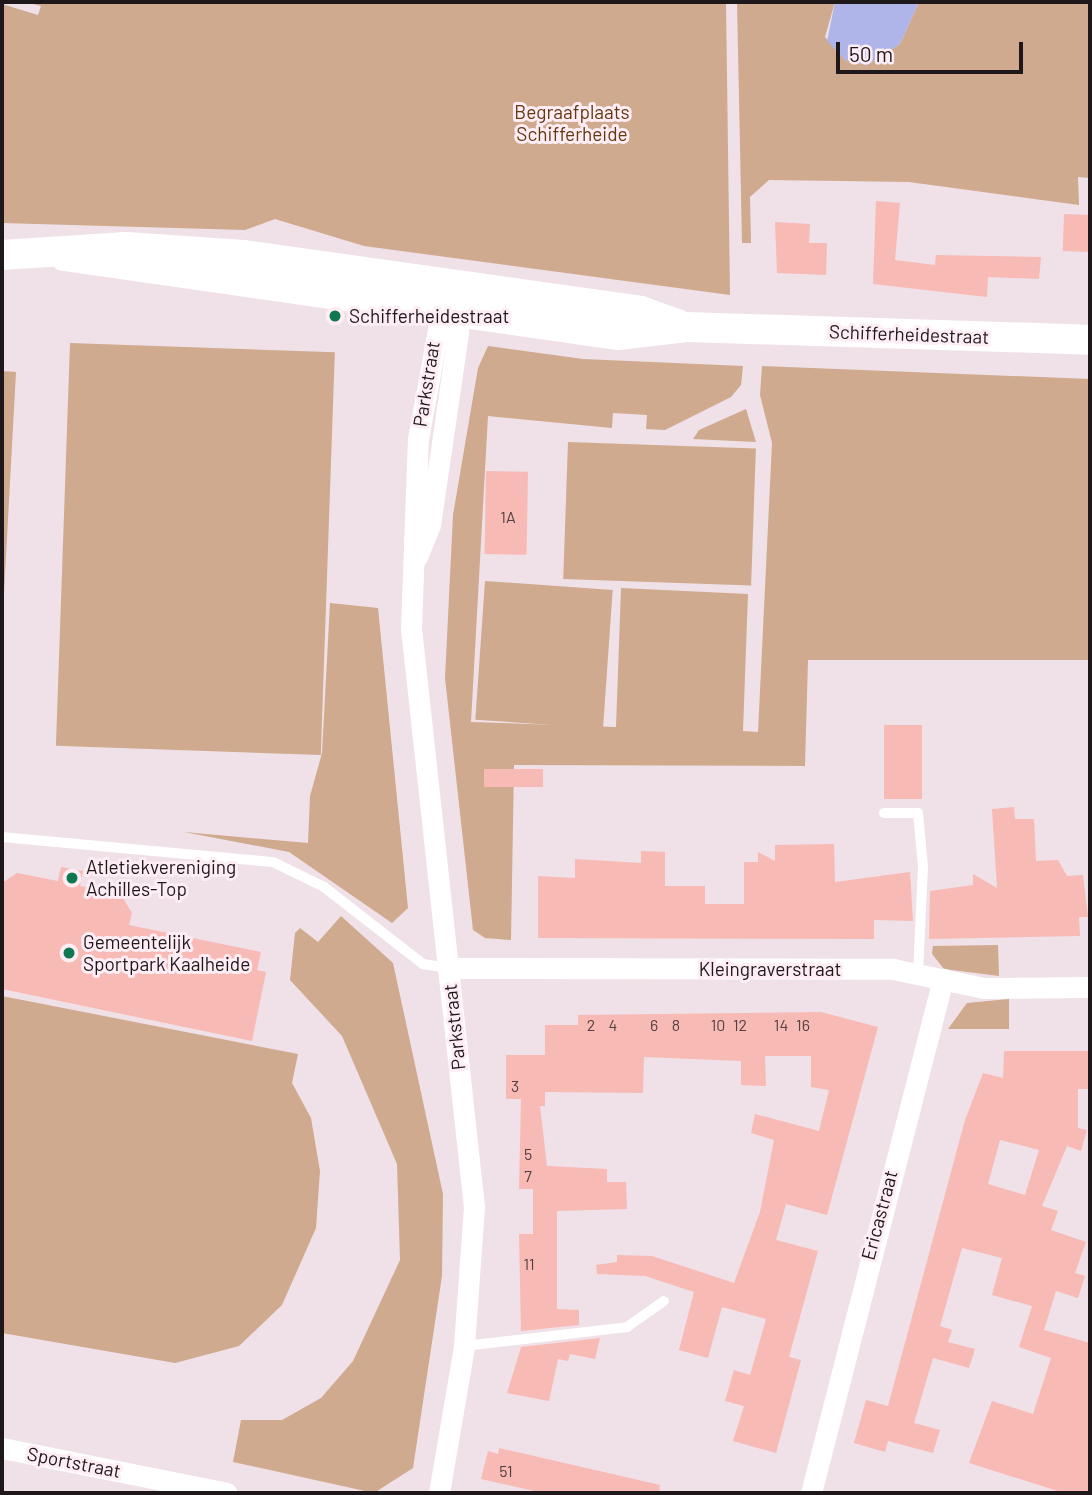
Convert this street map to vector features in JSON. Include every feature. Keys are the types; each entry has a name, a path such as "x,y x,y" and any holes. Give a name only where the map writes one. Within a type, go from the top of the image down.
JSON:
{"street":[{"name":"Schifferheidestraat","path":"64,256 126,247 166,250 451,284 641,311 687,327"},
{"name":"Schifferheidestraat","path":"2,255 64,256 448,314 618,335 687,327 1090,340"},
{"name":"Parkstraat","path":"439,1493 464,1346 474,1207 417,716 411,628 416,559 410,520 448,314 451,284"},
{"name":"Kleingraverstraat","path":"448,968 918,974 984,988 1090,987"},
{"name":"Ericastraat","path":"811,1493 943,979"},
{"name":"Sportstraat","path":"2,1448 227,1493"}],"lane":[{"path":"884,813 918,813 923,867 918,974"},
{"path":"2,837 273,862 324,887 423,964 448,968"},
{"path":"464,1346 627,1328 664,1301"}],"green space":[{"name":"Begraafplaats Schifferheide","path":"25,2 726,2 730,295 364,246 275,219 245,230 2,223 2,4 38,15 41,6"},
{"path":"737,2 835,2 825,37 845,60 867,65 900,44 919,2 1090,2 1090,178 1078,177 1079,205 909,182 769,180 750,197 751,243 742,243"},
{"path":"70,343 335,352 321,755 56,746"},
{"path":"488,346 583,359 743,366 741,385 731,397 665,430 646,429 647,415 613,413 612,428 488,416 471,722 616,727 621,588 748,594 743,731 758,732 772,443 760,395 762,366 1090,379 1090,660 808,660 805,766 514,765 511,940 485,938 473,930 445,678 453,515 478,368"},
{"path":"2,371 16,372 2,630"},
{"path":"746,409 756,442 693,439 699,430"},
{"path":"568,442 756,449 751,585 563,579"},
{"path":"485,581 613,590 603,729 475,720"},
{"path":"330,603 378,608 408,908 392,923 289,852 184,832 308,843 310,796 322,753"},
{"path":"341,916 393,963 443,1194 442,1276 413,1468 374,1493 233,1462 241,1420 282,1420 321,1398 353,1361 400,1260 397,1164 342,1036 290,980 295,933 300,928 318,942"},
{"path":"998,945 999,976 944,969 932,954 933,946"},
{"path":"2,996 298,1054 292,1083 311,1118 320,1171 316,1228 282,1305 239,1346 175,1363 2,1333"},
{"path":"1009,999 1009,1029 948,1029 967,1003"}],"water":[{"path":"835,2 919,2 900,44 867,65 845,60 827,41"}],"building":[{"path":"876,201 900,203 895,260 935,265 936,255 1041,257 1039,279 988,277 987,297 873,284"},
{"path":"1064,214 1090,215 1089,252 1063,251"},
{"path":"775,222 810,224 809,243 827,243 826,275 777,273"},
{"path":"486,471 528,472 527,555 485,554"},
{"path":"884,725 922,725 922,799 884,799"},
{"path":"484,769 543,769 543,787 484,787"},
{"path":"1014,807 1015,819 1034,819 1036,861 1058,860 1067,876 1083,875 1088,917 1079,917 1080,936 929,939 930,891 973,885 973,874 997,888 992,809"},
{"path":"834,844 835,882 910,872 913,921 874,920 874,939 538,938 538,876 575,878 575,859 641,863 641,851 665,852 665,886 705,886 705,904 744,904 744,862 758,862 758,852 775,861 775,845"},
{"name":"Gemeentelijk Sportpark Kaalheide","path":"61,867 83,871 80,886 121,895 132,913 129,925 261,952 257,970 266,972 252,1041 2,989 2,883 17,873 58,881"},
{"path":"821,1012 878,1027 827,1215 786,1204 776,1240 818,1251 789,1357 801,1360 776,1453 733,1441 744,1406 725,1401 734,1370 750,1375 766,1319 722,1307 708,1358 679,1350 694,1292 645,1276 597,1274 596,1265 617,1262 617,1255 652,1256 734,1283 760,1212 774,1140 751,1133 755,1114 819,1131 829,1090 811,1087 811,1056 765,1056 766,1086 741,1085 741,1061 644,1057 643,1093 545,1092 545,1106 540,1106 547,1166 607,1169 607,1182 626,1182 627,1209 557,1211 557,1309 579,1310 579,1325 521,1331 519,1234 533,1234 533,1189 519,1189 521,1099 506,1099 506,1055 545,1055 545,1025 578,1025 578,1015"},
{"path":"1004,1051 1090,1051 1090,1089 1078,1089 1078,1128 1087,1130 1081,1151 1067,1146 1042,1206 1058,1211 1051,1230 1086,1242 1075,1273 1085,1276 1078,1298 1056,1291 1044,1330 1090,1343 1090,1493 1064,1493 969,1463 992,1401 1033,1414 1051,1358 1019,1347 1032,1306 992,1295 1002,1258 962,1248 940,1326 952,1330 948,1342 975,1349 969,1368 933,1358 914,1423 940,1430 933,1453 888,1441 885,1452 854,1443 866,1400 888,1406 965,1120 983,1073 1003,1078","holes":["1000,1140 1039,1150 1025,1195 988,1184"]},
{"path":"600,1338 595,1359 570,1354 568,1361 558,1359 549,1401 507,1393 521,1347"},
{"path":"499,1448 660,1485 659,1493 543,1493 481,1479 488,1451 498,1454"}],"place":[{"name":"Schifferheidestraat","path":"335,316"},
{"name":"Atletiekvereniging Achilles-Top","path":"72,878"},
{"name":"Gemeentelijk Sportpark Kaalheide","path":"69,953"}]}
